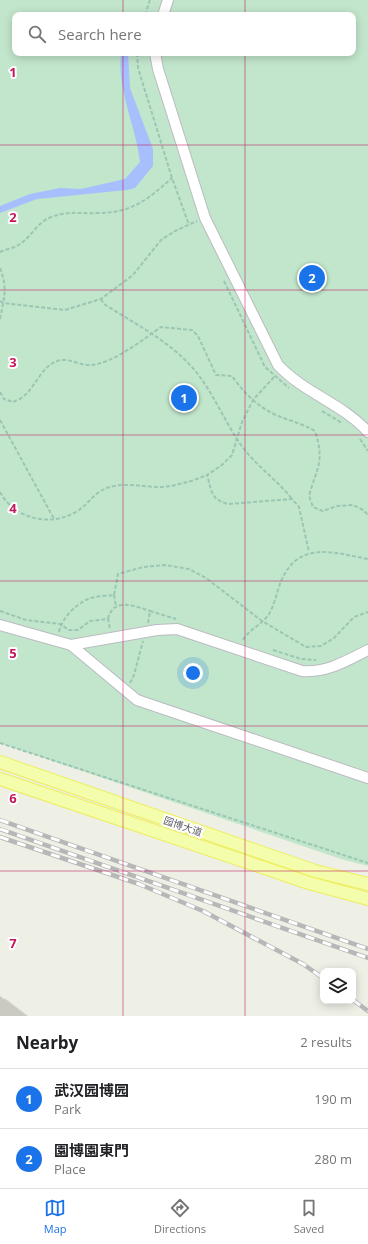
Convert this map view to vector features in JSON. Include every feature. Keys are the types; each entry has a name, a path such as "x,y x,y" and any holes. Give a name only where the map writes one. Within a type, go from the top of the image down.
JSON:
{"main road":[{"name":"园博大道","path":"0,762 315,871 368,884"},
{"name":"园博大道","path":"0,779 309,883 368,899"}],"lane":[{"path":"164,12 168,0"},
{"path":"156,56 158,69 205,218 278,366 289,377 351,417 368,432"},
{"path":"0,625 71,645 137,700 368,778"},
{"path":"71,645 148,632 177,629 302,671 316,672 331,668 368,650"}],"path":[{"path":"146,12 150,0"},
{"path":"137,56 138,68 172,178 190,225"},
{"path":"0,252 20,244 47,218 66,212 98,213 130,208 144,202 172,178"},
{"path":"0,301 3,303 65,310 101,298 133,275 161,240 196,222"},
{"path":"0,268 5,281 6,290 0,319"},
{"path":"101,298 104,304 169,345 198,374 245,451 283,488 299,507 309,552"},
{"path":"0,392 4,399 12,402 23,397 47,367 57,361 70,360 91,365 114,358 134,347 162,327 192,330 198,336 216,375 232,376 241,390 253,400 276,415 300,422 314,431 320,448 320,466 309,496 313,507 324,511 337,506 353,505 368,514"},
{"path":"0,493 11,508 20,514 32,518 54,519 74,513 100,489 116,486 160,487 185,484 207,475 222,465 232,455 242,422 253,400 282,370"},
{"path":"0,420 54,519"},
{"path":"207,475 213,496 219,501 228,504 292,499"},
{"path":"243,640 247,633 268,614 282,579 293,564 309,552 334,552 368,559"},
{"path":"116,606 114,595 118,574 143,567 165,565 189,569 206,578 262,621 306,647 321,646 334,638 354,618 368,612"},
{"path":"60,624 75,607 88,599 114,595"},
{"path":"108,619 110,613 116,606 126,604 150,611"},
{"path":"126,691 134,675 148,632"},
{"path":"0,743 368,863"}],"green space":[{"path":"0,0 368,0 368,866 341,859 0,743"}],"water":[{"path":"121,56 128,56 130,88 153,149 153,166 135,188 37,199 0,213 0,206 30,194 60,188 81,189 125,179 140,162 135,135 124,95"}],"building":[{"path":"0,996 26,1016 0,1016"}],"railway":[{"path":"0,820 368,949"},
{"path":"0,829 368,958"},
{"path":"0,837 139,884 203,911 303,964 320,976"},
{"path":"356,1002 368,1011"}],"place":[{"name":"園博園東門","path":"312,278"},
{"name":"武汉园博园","path":"184,398"}]}
